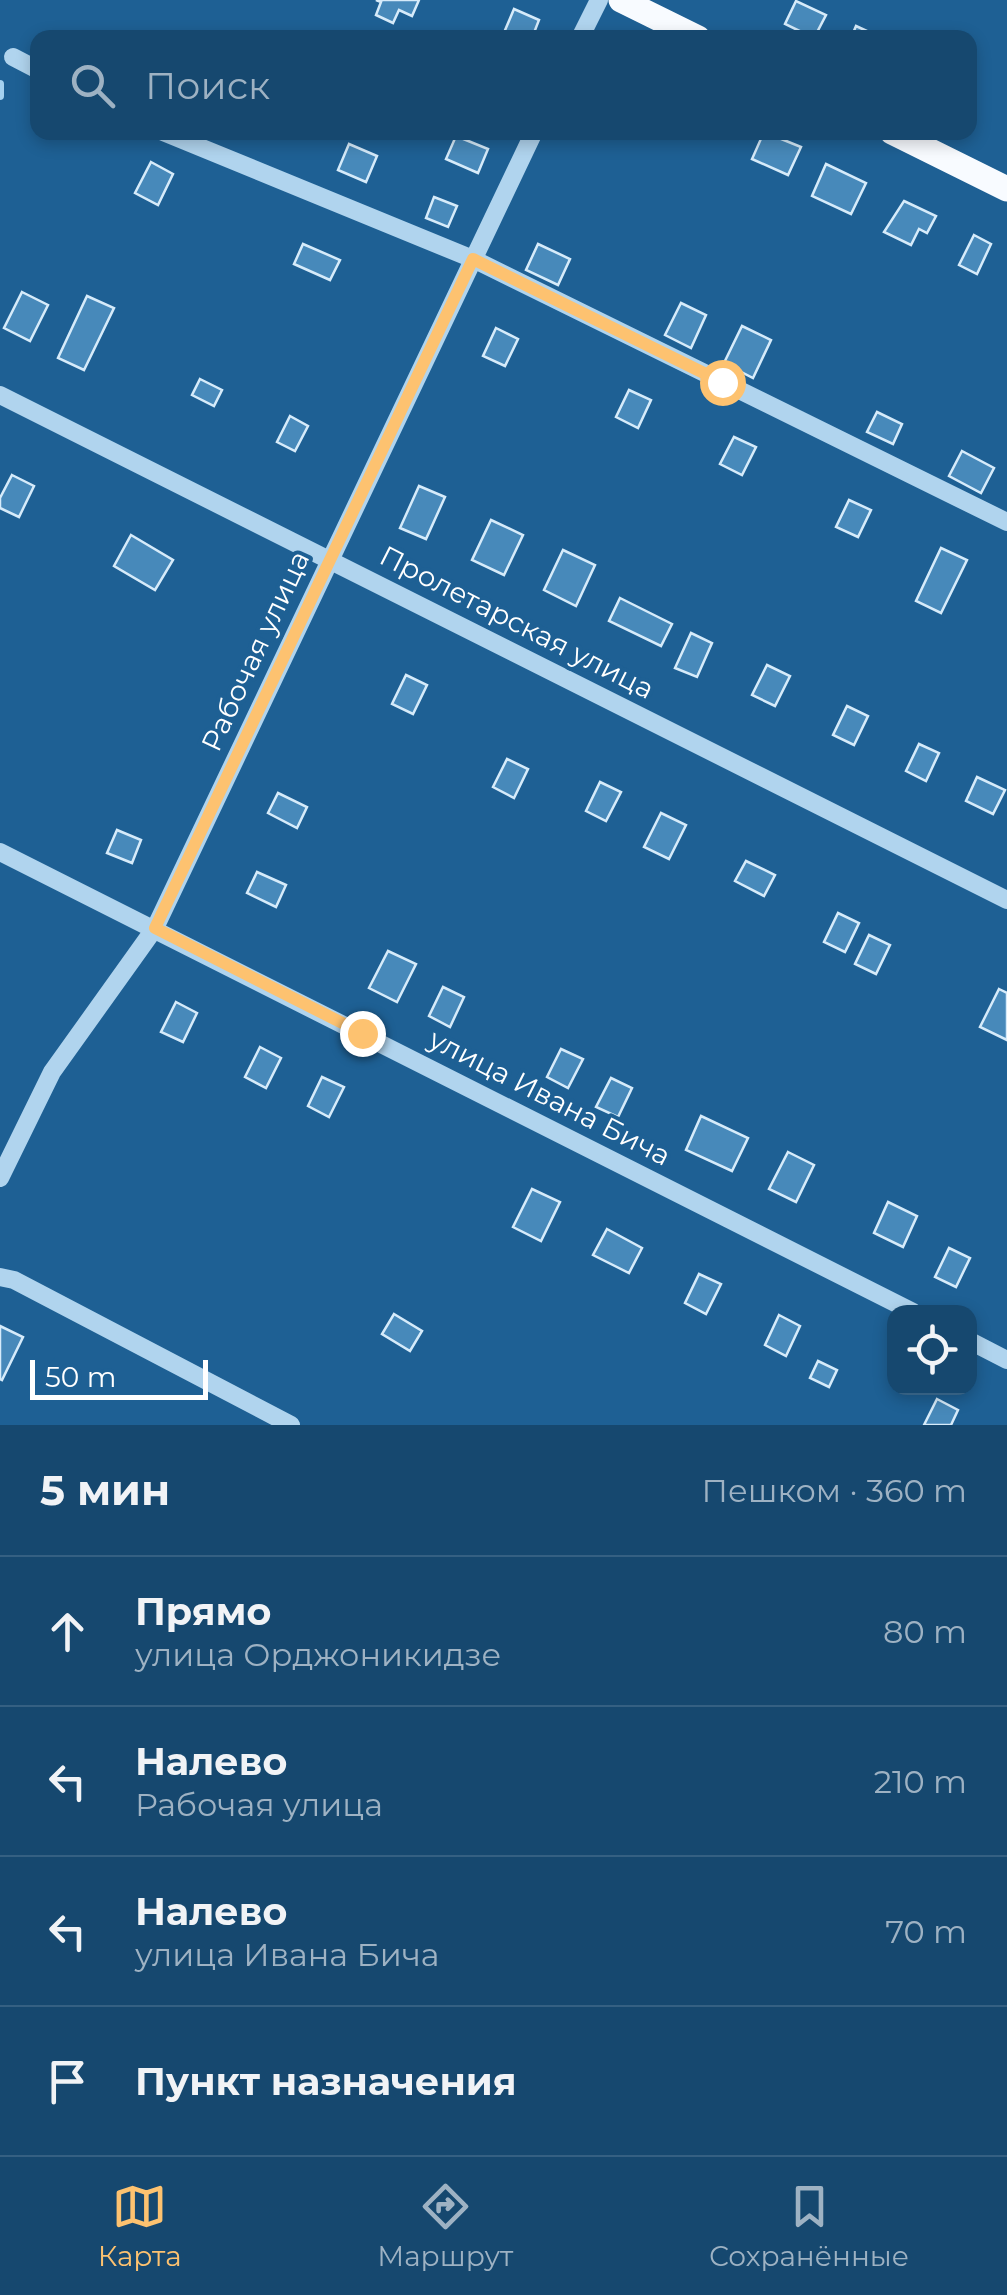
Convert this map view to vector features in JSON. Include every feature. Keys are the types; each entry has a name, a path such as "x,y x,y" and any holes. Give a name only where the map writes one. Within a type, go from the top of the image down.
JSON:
{"main road":[{"path":"621,0 682,30"},
{"path":"908,140 1007,189"}],"street":[{"path":"584,30 598,0"},
{"path":"13,57 30,66"},
{"path":"183,140 473,259 1007,522"},
{"name":"Рабочая улица","path":"0,1178 52,1072 155,928 530,140"},
{"name":"Пролетарская улица","path":"0,395 1007,900"},
{"name":"улица Ивана Бича","path":"0,852 899,1305"},
{"path":"0,1277 14,1280 292,1425"},
{"path":"977,1345 1007,1360"}],"building":[{"path":"376,0 419,0 412,16 399,10 393,23 376,15 381,2"},
{"path":"796,1 826,15 818,30 797,30 785,24"},
{"path":"514,9 539,20 535,30 505,30"},
{"path":"454,140 488,149 478,173 446,159"},
{"path":"760,140 784,140 801,147 788,175 752,159"},
{"path":"349,144 377,156 366,182 338,170"},
{"path":"151,162 173,174 158,205 135,193"},
{"path":"826,164 866,183 851,214 812,196"},
{"path":"434,197 457,206 448,227 426,218"},
{"path":"904,201 936,216 927,233 919,229 911,245 884,232"},
{"path":"974,235 991,244 977,274 959,265"},
{"path":"303,244 340,260 330,280 294,264"},
{"path":"538,244 570,259 558,285 526,270"},
{"path":"22,292 48,305 30,341 4,328"},
{"path":"87,296 114,308 84,370 58,358"},
{"path":"681,303 706,315 691,348 665,335"},
{"path":"742,326 771,340 753,378 724,363"},
{"path":"496,328 518,339 505,366 483,356"},
{"path":"200,379 222,390 214,406 192,395"},
{"path":"629,390 651,400 638,428 616,417"},
{"path":"877,412 902,424 893,444 867,432"},
{"path":"290,416 308,426 295,451 277,442"},
{"path":"734,437 756,447 742,475 720,464"},
{"path":"962,451 994,468 981,493 949,476"},
{"path":"12,475 34,486 19,517 0,508 0,498"},
{"path":"419,486 445,497 426,539 400,528"},
{"path":"849,500 871,510 858,537 836,527"},
{"path":"491,520 523,535 504,575 472,560"},
{"path":"131,535 173,560 155,590 114,566"},
{"path":"941,548 967,560 941,613 916,601"},
{"path":"563,550 595,565 576,606 544,590"},
{"path":"620,598 672,624 661,646 609,621"},
{"path":"691,633 712,643 697,677 675,668"},
{"path":"767,665 790,676 775,706 752,695"},
{"path":"406,675 427,685 413,714 392,704"},
{"path":"847,706 868,716 854,745 833,735"},
{"path":"919,744 939,753 926,781 906,771"},
{"path":"507,759 528,769 514,798 493,787"},
{"path":"977,777 1005,790 993,814 966,801"},
{"path":"600,782 621,792 606,821 586,811"},
{"path":"278,793 307,807 297,828 268,813"},
{"path":"661,813 686,825 669,859 644,847"},
{"path":"117,830 141,840 132,863 107,853"},
{"path":"746,861 775,875 764,896 735,881"},
{"path":"257,872 286,885 276,907 247,893"},
{"path":"838,913 859,923 845,952 824,942"},
{"path":"869,935 890,945 876,974 855,964"},
{"path":"388,951 416,964 397,1002 369,988"},
{"path":"443,987 464,997 450,1027 429,1016"},
{"path":"999,989 1007,993 1007,1040 980,1027"},
{"path":"176,1002 197,1013 183,1042 161,1032"},
{"path":"260,1047 281,1058 266,1088 245,1077"},
{"path":"561,1049 583,1059 568,1088 547,1077"},
{"path":"322,1077 344,1087 329,1117 308,1106"},
{"path":"611,1078 632,1088 618,1117 596,1107"},
{"path":"701,1116 748,1138 732,1171 686,1150"},
{"path":"788,1152 814,1165 796,1202 769,1189"},
{"path":"532,1189 560,1202 541,1241 513,1227"},
{"path":"888,1202 917,1216 903,1247 874,1233"},
{"path":"607,1229 642,1248 629,1273 593,1255"},
{"path":"949,1248 970,1258 956,1287 935,1277"},
{"path":"699,1274 721,1284 706,1314 685,1303"},
{"path":"394,1314 422,1331 410,1351 382,1334"},
{"path":"779,1315 800,1326 786,1356 765,1345"},
{"path":"0,1326 23,1337 2,1380 0,1379"},
{"path":"818,1361 837,1370 829,1387 810,1378"},
{"path":"937,1399 958,1410 951,1425 924,1425"}],"waterway":[{"path":"0,84 0,96"}],"route":[{"path":"362,1033 155,928 473,259 722,382"}]}
